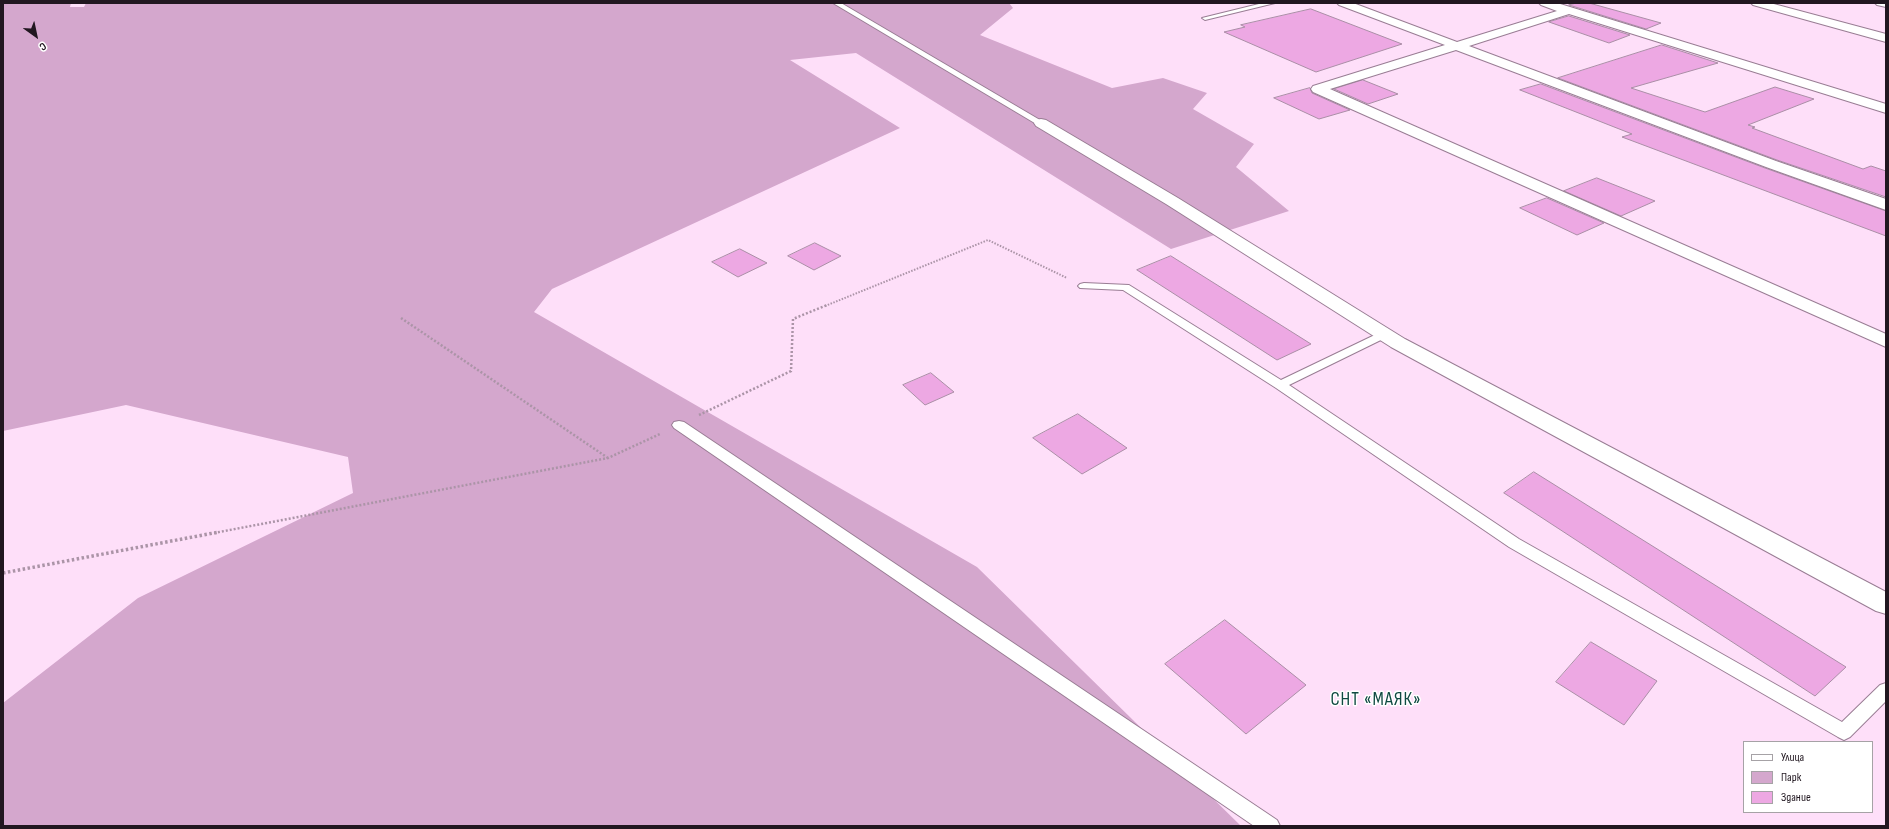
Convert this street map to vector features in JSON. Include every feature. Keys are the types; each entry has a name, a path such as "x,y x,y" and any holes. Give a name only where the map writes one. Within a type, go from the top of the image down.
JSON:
{"street":[{"path":"1343,3 1772,164 1886,205"},
{"path":"1545,3 1886,109"},
{"path":"1757,3 1886,38"},
{"path":"1881,3 1886,4"},
{"path":"1568,11 1318,88 1886,341"},
{"path":"1041,123 1172,200 1385,334 1886,604"}],"lane":[{"path":"836,3 1041,123"},
{"path":"1205,18 1272,3"},
{"path":"1084,286 1125,287 1280,385 1514,543 1844,732 1886,690"},
{"path":"1280,385 1385,334"},
{"path":"679,425 1270,826"}],"path":[{"path":"3,573 608,458 790,371 793,319 988,240 1084,286"},
{"path":"401,318 608,458"}],"green space":[{"path":"3,3 71,3 70,7 84,7 86,3 1009,3 1013,8 980,35 1112,88 1163,78 1207,93 1193,109 1254,144 1236,167 1289,211 1171,249 856,53 790,60 900,128 552,289 534,312 977,567 1241,826 3,826 3,703 138,598 353,493 348,457 126,405 3,431"}],"building":[{"path":"1589,3 1661,23 1646,29 1569,5"},
{"path":"1311,9 1402,44 1316,72 1224,32 1245,27 1241,25"},
{"path":"1569,16 1630,35 1609,43 1549,22"},
{"path":"1662,45 1718,63 1631,88 1705,112 1775,87 1814,99 1748,125 1755,127 1752,128 1863,169 1871,166 1886,171 1886,197 1777,160 1558,78"},
{"path":"1363,80 1398,94 1368,104 1334,89"},
{"path":"1541,84 1765,168 1886,211 1886,236 1622,137 1632,134 1520,90"},
{"path":"1310,88 1312,93 1350,110 1319,119 1274,98"},
{"path":"1597,178 1655,201 1621,216 1564,191"},
{"path":"1547,198 1604,223 1577,235 1520,208"},
{"path":"815,243 841,256 814,270 788,256"},
{"path":"740,249 767,263 738,277 712,262"},
{"path":"1171,256 1311,344 1277,360 1137,270"},
{"path":"931,373 954,392 925,405 903,385"},
{"path":"1078,414 1127,448 1082,474 1033,438"},
{"path":"1534,472 1846,667 1815,696 1504,493"},
{"path":"1225,620 1306,685 1246,734 1165,664"},
{"path":"1591,642 1657,681 1624,725 1556,682"}],"district":[{"name":"СНТ «МАЯК»","path":"1376,700"}]}
